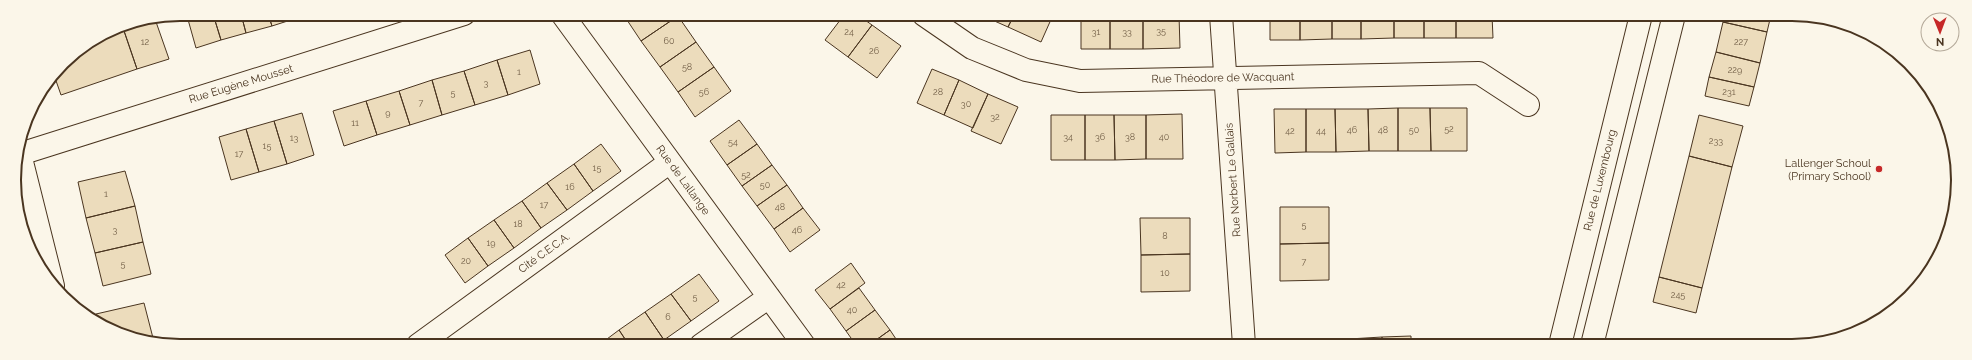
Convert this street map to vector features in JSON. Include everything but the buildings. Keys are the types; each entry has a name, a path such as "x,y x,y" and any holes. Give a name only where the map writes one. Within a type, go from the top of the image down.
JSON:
{"street":[{"name":"Rue Eugène Mousset","path":"23,153 442,21"},
{"name":"Rue de Lallange","path":"567,21 800,339"},
{"name":"Rue Théodore de Wacquant","path":"933,21 972,48 1026,70 1080,81 1478,73 1528,104"},
{"name":"Rue Norbert Le Gallais","path":"1221,21 1244,339"},
{"name":"Rue de Luxembourg","path":"1562,339 1640,21"},
{"path":"1594,339 1673,21"},
{"name":"Cité C.E.C.A.","path":"426,339 670,162"},
{"path":"22,164 49,269"},
{"path":"710,339 769,297"}],"place":[{"name":"Lallenger Schoul (Primary School)","path":"1879,169"}]}
